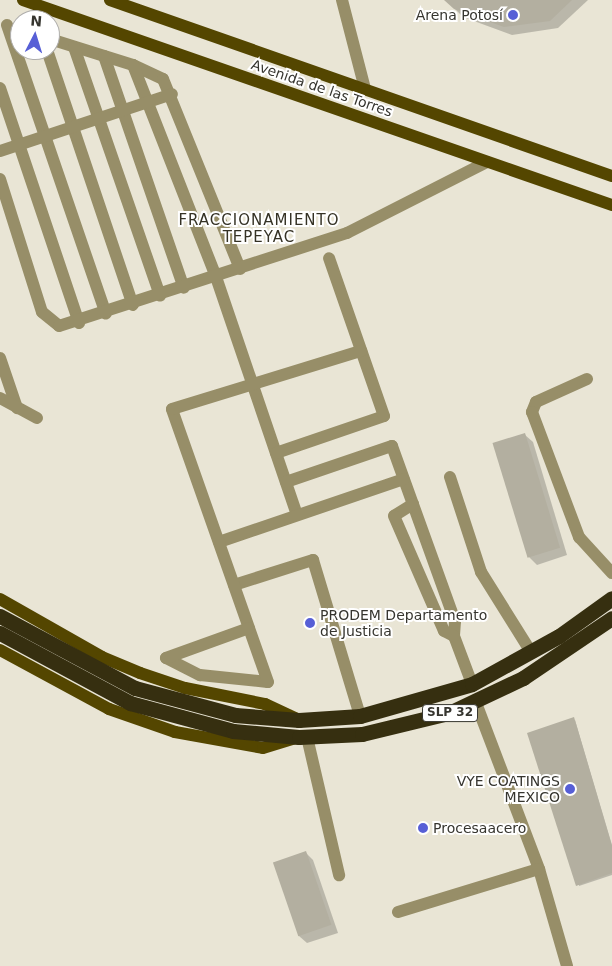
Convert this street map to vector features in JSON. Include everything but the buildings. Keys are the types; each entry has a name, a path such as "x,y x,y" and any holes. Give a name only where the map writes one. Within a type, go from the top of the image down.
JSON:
{"highway":[{"name":"SLP 32","path":"0,616 135,688 182,704 264,718 299,720 360,716 472,684 530,652 612,598"},
{"name":"SLP 32","path":"0,633 130,703 178,719 264,734 303,737 362,734 407,726 476,703 523,678 612,618"}],"main road":[{"name":"Avenida de las Torres","path":"23,0 612,205"},
{"name":"Avenida de las Torres","path":"110,0 612,176"},
{"path":"0,599 102,657 140,674 185,688 266,704 299,720"},
{"path":"0,650 100,705 175,732 263,748 303,737"}],"street":[{"path":"342,0 364,89"},
{"path":"3,26 45,136 106,314"},
{"path":"60,42 133,65 159,76 172,94 240,269"},
{"path":"74,47 160,296"},
{"path":"104,56 184,288"},
{"path":"50,60 133,305"},
{"path":"133,65 216,277 297,515"},
{"path":"0,88 80,323"},
{"path":"0,151 172,94"},
{"path":"0,179 42,312 59,326 80,323 347,234 487,162"},
{"path":"276,453 384,416 329,258"},
{"path":"250,628 166,658 200,675 268,682 250,628 172,410 361,351"},
{"path":"0,358 17,408"},
{"path":"587,379 536,402 532,412 579,536 612,573"},
{"path":"0,398 36,418"},
{"path":"286,482 392,446 455,621 454,636 472,684"},
{"path":"450,477 481,572 530,652"},
{"path":"219,542 404,479"},
{"path":"413,504 394,516 444,631 454,636"},
{"path":"234,585 313,560 360,716"},
{"path":"476,703 539,869 567,966"},
{"path":"303,737 339,875"},
{"path":"398,912 539,869"}],"place":[{"name":"Arena Potosí","path":"513,15"},
{"name":"PRODEM Departamento de Justicia","path":"310,623"},
{"name":"VYE COATINGS MEXICO","path":"570,789"},
{"name":"Procesaacero","path":"423,828"}],"district":[{"name":"FRACCIONAMIENTO TEPEYAC","path":"259,228"}]}
